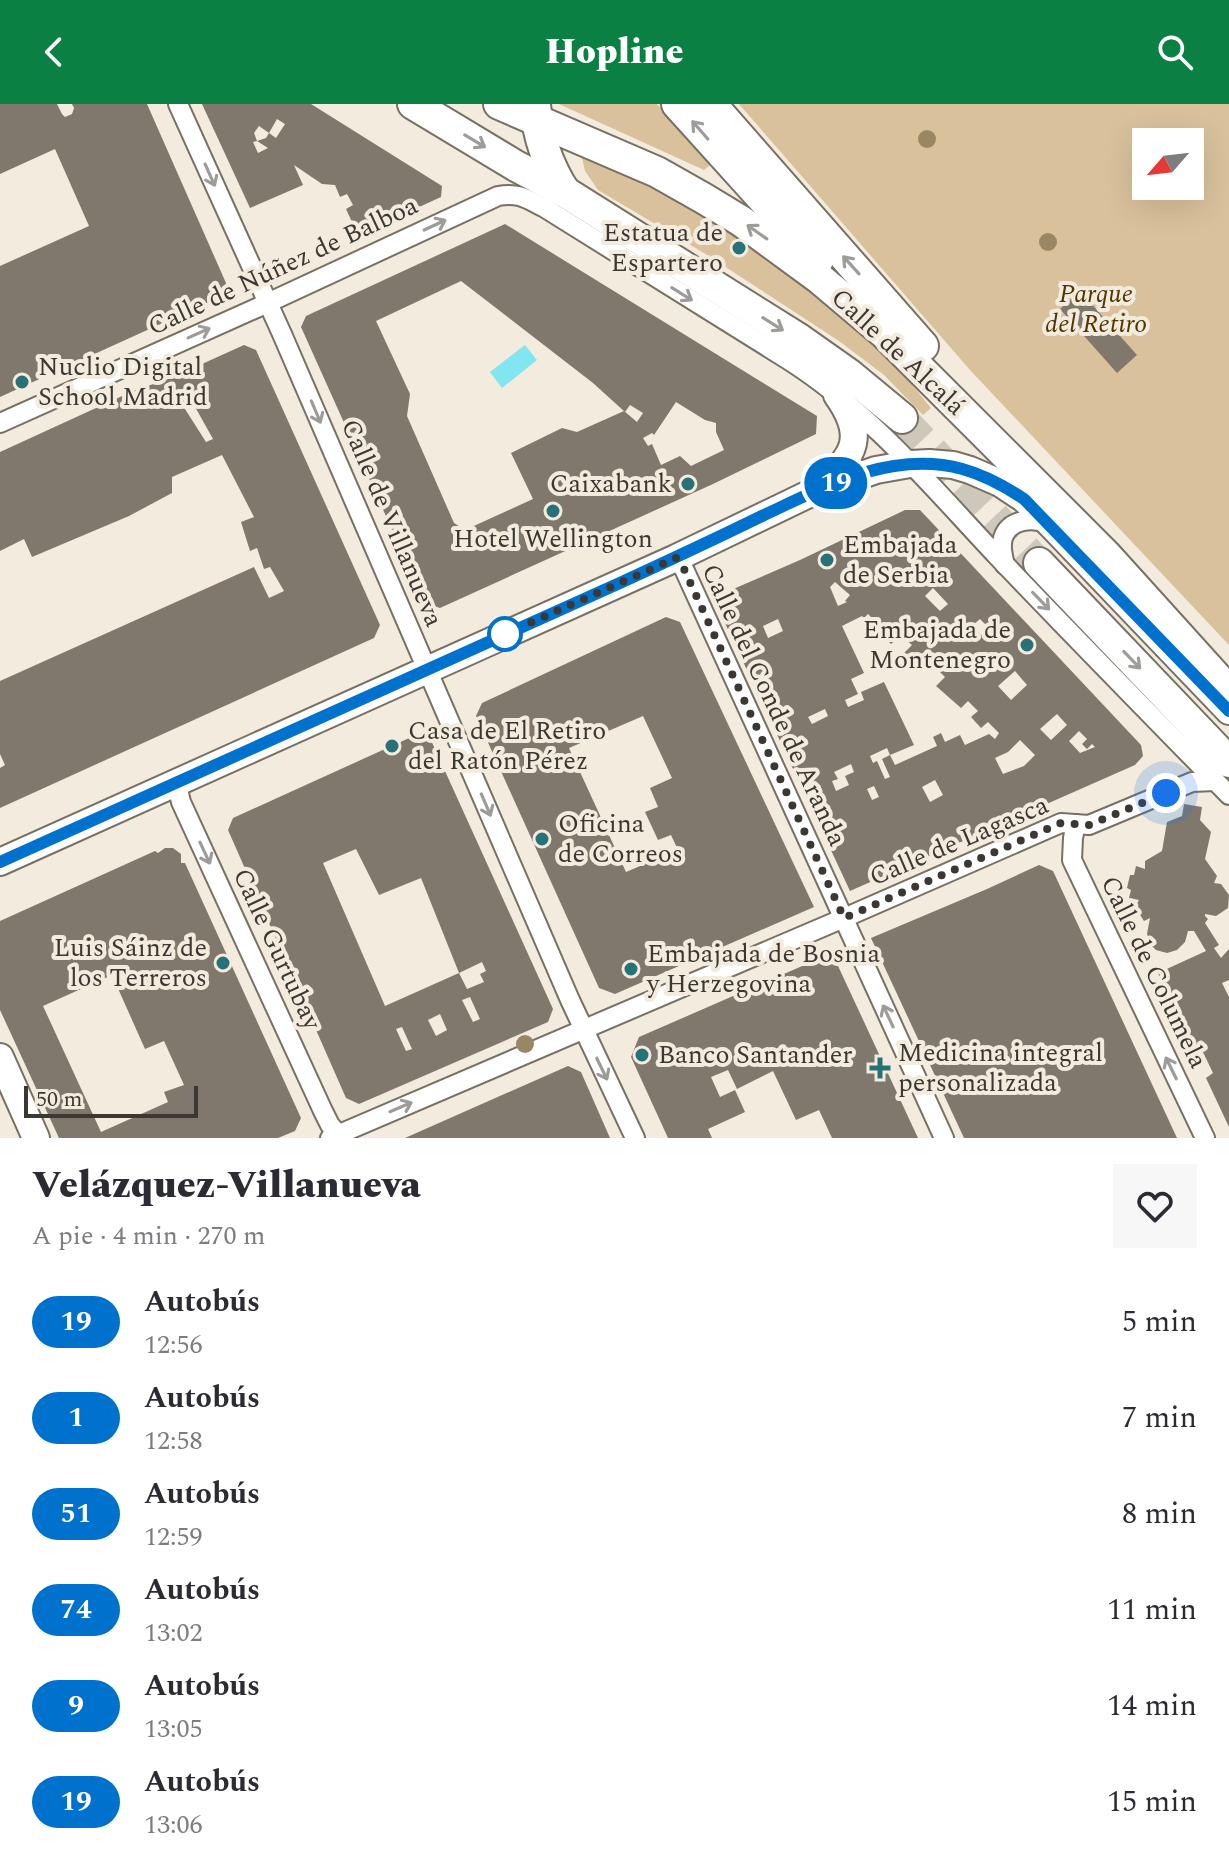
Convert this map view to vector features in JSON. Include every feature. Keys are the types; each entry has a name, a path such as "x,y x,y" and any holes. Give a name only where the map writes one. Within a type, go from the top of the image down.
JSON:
{"main road":[{"name":"Calle de Alcalá","path":"413,104 537,178 555,200 799,339 850,375 902,418"},
{"name":"Calle de Alcalá","path":"499,104 657,172 729,213 788,254 884,333 1106,555 1229,691"},
{"path":"677,104 884,333"},
{"path":"711,104 812,222 1021,452 1106,555"},
{"path":"538,123 557,180 555,200"},
{"path":"813,492 848,457 855,437 850,416 837,395"},
{"path":"0,862 676,558 813,492 876,470 910,464 953,465 1000,483 1024,499 1229,711"},
{"name":"Calle de Alcalá","path":"1039,563 1222,772"},
{"path":"0,1057 36,1138"}],"street":[{"name":"Calle de Villanueva","path":"178,104 268,302 584,1030 635,1138"},
{"path":"537,178 538,123"},
{"name":"Calle de Núñez de Balboa","path":"0,423 498,196 511,194 555,200"},
{"name":"Calle de Alcalá","path":"555,200 815,378 870,422 1005,565 1222,772 1229,795"},
{"path":"1005,565 1002,540 1011,527 1027,520 1040,520 1051,525"},
{"name":"Calle del Conde de Aranda","path":"676,558 684,569 944,1138"},
{"name":"Calle de Lagasca","path":"334,1136 1061,823 1089,825 1222,772"},
{"name":"Calle Gurtubay","path":"176,781 181,802 334,1136"},
{"name":"Calle de Columela","path":"1076,824 1072,860 1205,1138"}],"green space":[{"path":"559,104 657,104 710,165 704,170"},
{"name":"Parque del Retiro","path":"739,104 1229,104 1229,645 970,370"},
{"path":"582,158 674,196 772,256 894,363 931,408 923,415 884,375 839,341 704,253 598,190 585,171"}],"water":[{"path":"525,345 537,360 502,388 490,372"}],"building":[{"path":"0,104 57,104 65,117 72,114 72,104 147,104 226,283 222,296 0,397 0,266 89,226 55,149 0,174"},
{"path":"202,104 311,104 442,186 441,197 358,235 346,209 353,205 347,194 340,197 335,185 322,184 294,165 303,185 250,208","holes":["277,119 285,124 276,138 269,133","259,126 269,133 266,138 257,141 254,133","257,141 268,148 258,153 253,142"]},
{"path":"505,224 817,416 816,434 440,608 425,603 301,327 306,316","holes":["461,281 593,383 624,411 577,432 562,428 511,453 533,499 465,530 454,523 407,416 410,394 376,321","676,402 705,420 716,423 716,432 724,450 691,466 680,456 661,465 652,444 648,446 643,438 652,433 654,435","630,405 643,413 637,422 625,412"]},
{"path":"1080,291 1137,355 1117,373 1060,309"},
{"path":"244,345 256,350 380,625 374,638 0,808 0,768 5,765 0,754 0,681 254,567 269,598 284,591 270,567 264,569 257,548 250,551 241,522 254,517 222,455 172,477 172,493 129,516 32,557 24,539 0,551 0,452 133,391 171,378","holes":["194,405 213,439 206,442 185,409"]},
{"path":"905,510 920,510 1141,745 1143,756 1135,765 850,891 718,608 724,593","holes":["835,582 850,595 847,602 838,606 830,587","933,588 948,604 940,611 925,596","868,614 877,623 874,627 891,644 901,635 912,645 903,654 922,672 931,663 945,677 936,686 961,708 968,701 978,711 971,717 981,728 988,722 999,733 995,739 989,734 965,745 960,735 945,742 941,733 933,737 937,746 895,765 890,755 914,745 884,682 861,692 864,700 848,707 845,700 858,694 851,679 864,673 842,626","778,619 783,631 768,638 763,626","980,619 989,628 981,635 972,626","1015,671 1027,685 1011,700 998,686","825,709 828,716 812,724 808,717","1057,714 1067,725 1051,740 1040,729","1079,731 1087,739 1082,744 1087,749 1092,744 1095,747 1080,753 1069,741","1020,740 1035,755 1024,766 1003,774 995,758 1008,752","887,748 890,755 882,759 890,777 885,779 877,761 873,763 870,756","851,764 854,772 845,776 849,785 836,791 832,781 838,779 834,772","935,780 943,795 930,802 922,787","874,786 879,797 872,800 867,789"]},
{"path":"666,617 680,622 814,907 615,994 599,988 476,716 482,703","holes":["643,716 672,778 650,788 658,807 645,812 658,840 671,835 678,850 626,872 569,748"]},
{"path":"418,734 430,738 553,1009 548,1022 359,1104 346,1098 228,830 233,818","holes":["356,849 379,895 421,878 459,973 385,1006 323,863","482,962 486,971 480,974 484,982 467,989 459,973","470,997 480,1019 473,1022 462,1000","440,1014 447,1030 436,1036 428,1020","402,1027 412,1049 406,1051 396,1029"]},
{"path":"1184,804 1202,807 1200,820 1211,832 1205,859 1217,876 1214,883 1221,884 1229,895 1228,908 1216,916 1205,914 1208,919 1205,923 1219,945 1214,948 1221,958 1229,949 1229,980 1222,983 1229,997 1229,1127 1206,1078 1213,1073 1201,1048 1194,1051 1158,973 1206,951 1194,931 1188,931 1185,942 1177,950 1167,953 1156,950 1147,934 1150,918 1144,921 1135,907 1139,900 1129,898 1131,890 1127,888 1136,866 1145,869 1145,861 1162,851 1167,822 1182,816"},
{"path":"165,848 173,848 181,854 181,863 185,863 301,1118 295,1131 278,1138 59,1138 0,1010 0,921 155,851 158,853","holes":["112,975 145,1049 164,1041 184,1085 164,1092 168,1102 101,1132 43,1006"]},
{"path":"1039,865 1053,871 1177,1138 964,1138 871,938"},
{"path":"832,953 918,1138 832,1138 819,1110 796,1120 773,1071 737,1089 728,1070 711,1077 720,1097 735,1090 745,1112 708,1129 712,1138 668,1138 631,1057 639,1037"},
{"path":"568,1066 581,1072 610,1138 405,1138"}],"tunnel":[{"path":"902,418 1039,563"}],"bus line":[{"name":"19","path":"0,862 676,558 813,492 892,466 953,465 1000,483 1024,499 1229,711"}],"place":[{"name":"Estatua de Espartero","path":"739,248"},
{"name":"Nuclio Digital School Madrid","path":"22,382"},
{"name":"Caixabank","path":"688,484"},
{"name":"Hotel Wellington","path":"553,511"},
{"name":"Embajada de Serbia","path":"827,560"},
{"name":"Embajada de Montenegro","path":"1027,645"},
{"name":"Casa de El Retiro del Ratón Pérez","path":"392,746"},
{"name":"Oficina de Correos","path":"542,839"},
{"name":"Luis Sáinz de los Terreros","path":"223,963"},
{"name":"Embajada de Bosnia y Herzegovina","path":"631,969"},
{"name":"Banco Santander","path":"642,1055"},
{"name":"Medicina integral personalizada","path":"880,1068"}],"route":[{"path":"505,634 676,558 684,569 844,918 1061,823 1089,825 1166,793"}]}
